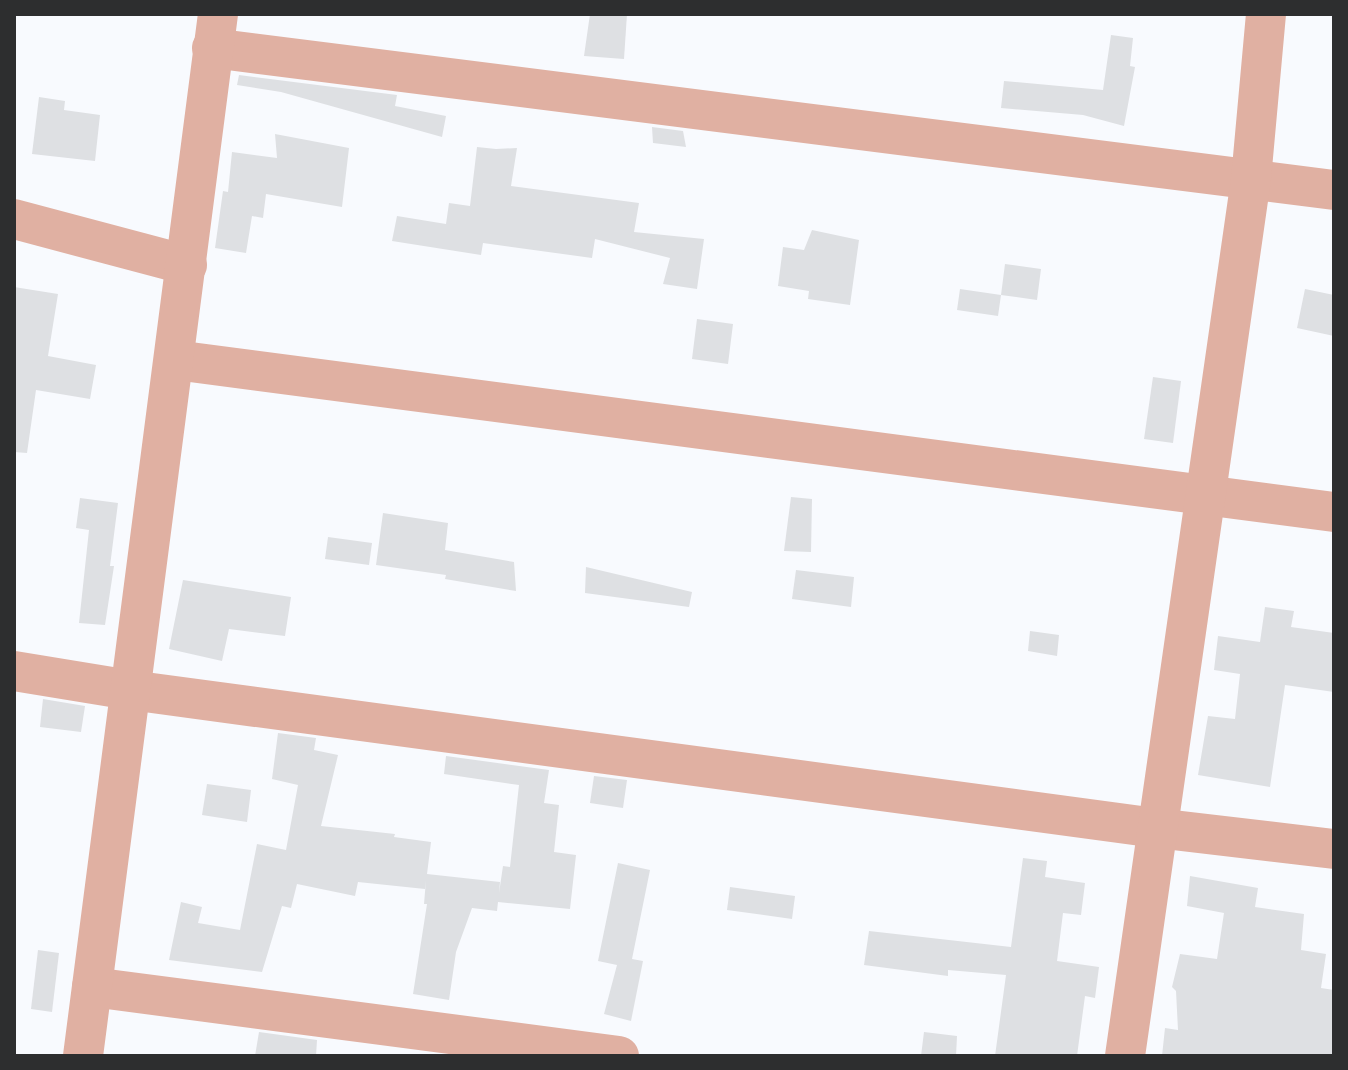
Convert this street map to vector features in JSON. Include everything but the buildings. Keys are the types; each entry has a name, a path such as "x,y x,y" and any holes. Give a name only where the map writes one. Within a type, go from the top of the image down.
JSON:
{"street":[{"path":"1125,1056 1251,179 1266,14"},
{"path":"83,1056 215,31 1334,190"},
{"path":"14,219 187,265"},
{"path":"175,360 1334,512"},
{"path":"14,671 130,690 1156,828 1334,849"},
{"path":"92,987 619,1056"}]}
